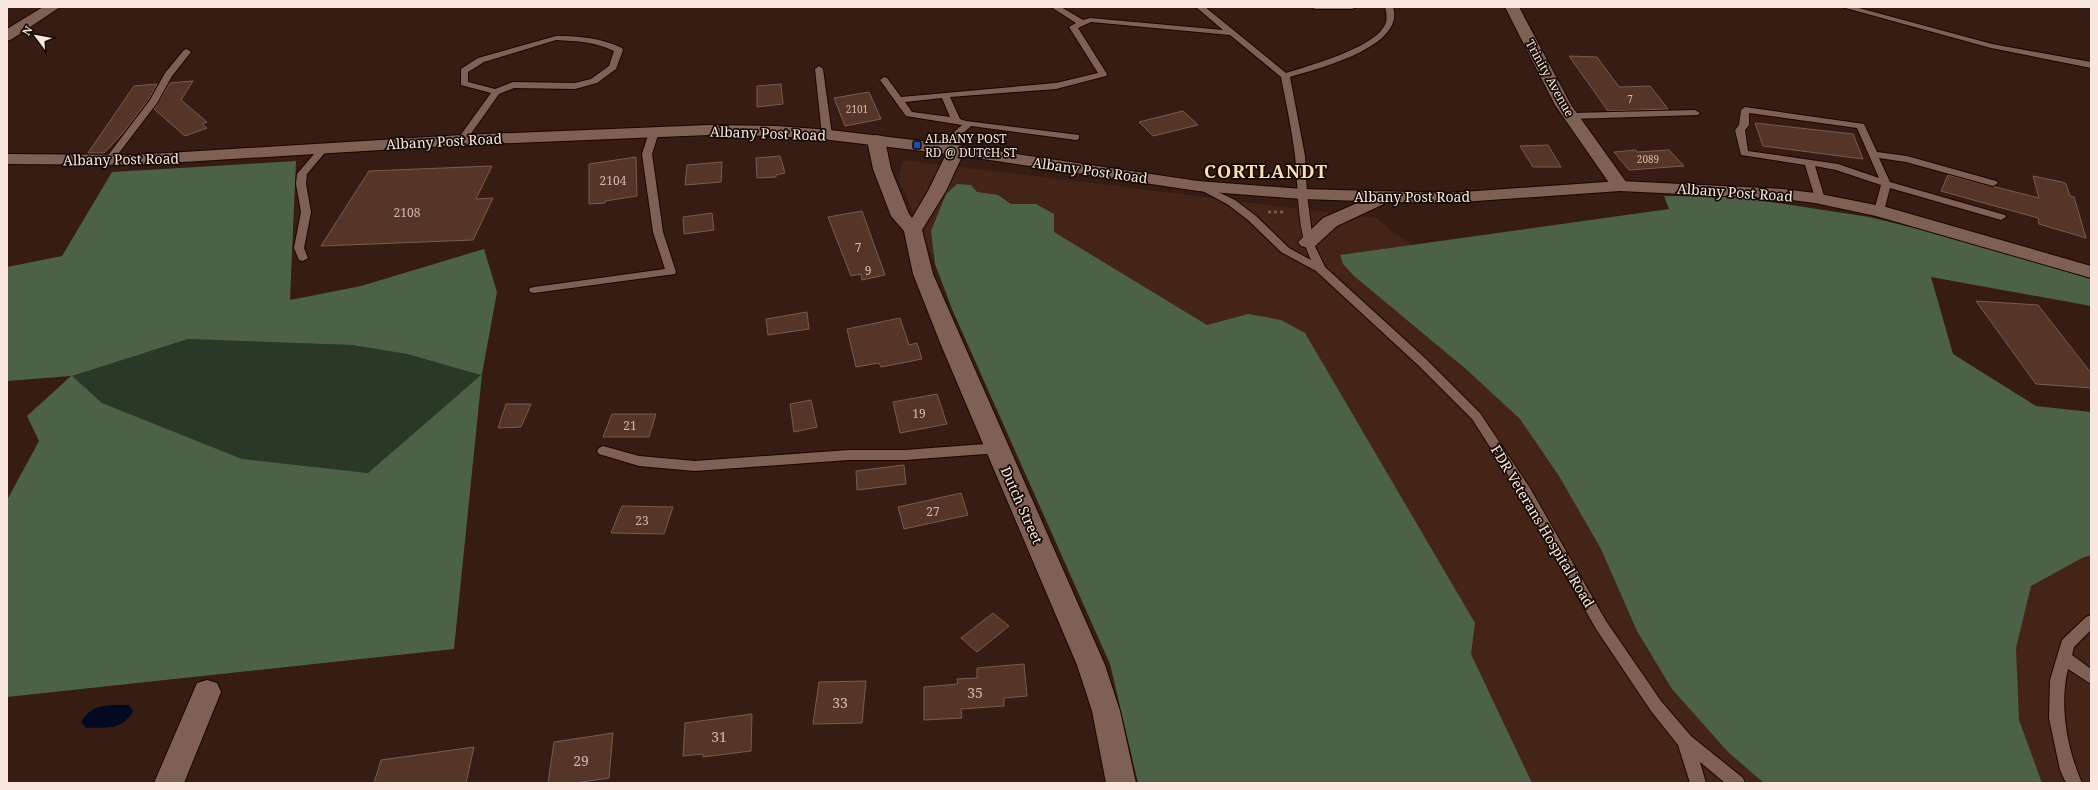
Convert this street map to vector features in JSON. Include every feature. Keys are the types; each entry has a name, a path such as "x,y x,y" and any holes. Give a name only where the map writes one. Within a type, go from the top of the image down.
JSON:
{"main road":[{"path":"7,36 52,7"},
{"name":"Trinity Avenue","path":"1512,7 1563,105 1620,186"},
{"name":"Albany Post Road","path":"7,159 109,160 234,155 462,140 654,132 724,130 827,135 951,149 1198,186 1302,194 1448,198 1620,186 1747,191 1820,199 1879,211 2091,272"},
{"path":"876,140 882,169 900,216 913,230 925,213 949,167 951,149"},
{"path":"1308,242 1330,222 1387,197"},
{"name":"Dutch Street","path":"913,230 924,274 952,345 1091,665 1106,711 1121,783"},
{"path":"169,783 207,692"}],"lane":[{"path":"1055,7 1082,23"},
{"path":"1200,7 1234,33 1285,76 1320,65 1365,46 1385,32 1392,15 1389,7"},
{"path":"1315,7 1352,7"},
{"path":"1846,7 1991,46 2091,65"},
{"path":"899,100 1056,86 1103,74 1073,27 1090,20 1234,33"},
{"path":"462,140 496,92 512,85 575,86 594,80 613,67 619,50 607,44 586,39 556,38 481,60 464,71 464,83 496,92"},
{"path":"109,160 154,101 168,75 187,52"},
{"path":"819,69 827,135"},
{"name":"FDR Veterans Hospital Road","path":"1285,76 1300,156 1302,194 1308,242 1320,269 1422,362 1476,416 1525,491 1601,625 1656,706 1685,741 1736,783"},
{"path":"884,80 909,114 1076,137"},
{"path":"945,95 956,121"},
{"path":"1879,211 1886,184 1861,126 1745,110 1744,125 1740,130 1744,153 1838,167 1886,184 2001,217"},
{"path":"1570,116 1695,113"},
{"path":"951,149 957,134 969,123"},
{"path":"534,290 671,272 658,232 647,154 654,132"},
{"path":"303,258 299,248 306,212 301,184 302,174 323,149"},
{"path":"1873,154 1907,159 1993,183"},
{"path":"1810,163 1820,199"},
{"path":"1198,186 1231,202 1252,218 1285,250 1320,269"},
{"path":"603,451 638,461 695,466 849,455 913,454 998,448"},
{"path":"2074,783 2068,770 2057,718 2058,680 2067,644 2091,621"},
{"path":"2063,657 2091,677"},
{"path":"1685,741 1698,783"}],"path":[{"path":"1264,214 1286,212"}],"shaded area":[{"path":"903,160 1376,218 1523,331 2091,461 2091,783 1164,783 898,178"}],"green space":[{"path":"296,161 290,300 361,286 484,249 497,292 482,374 454,649 7,697 7,500 39,441 27,416 71,376 7,381 7,267 62,256 112,172","holes":["188,339 352,345 407,354 481,375 368,473 242,459 102,403 72,376"]},
{"path":"957,184 971,185 977,192 998,195 1011,204 1036,204 1054,214 1054,232 1207,325 1248,314 1281,320 1305,333 1475,623 1471,654 1532,783 1138,783 1110,664 952,309 935,264 931,231 946,194"},
{"path":"1664,196 1738,197 1869,217 1939,234 2091,278 2091,306 1931,277 1953,354 2036,406 2091,412 2091,555 2082,558 2031,586 2016,648 2019,720 2042,783 1764,783 1728,752 1672,689 1637,631 1601,549 1559,476 1520,419 1467,370 1354,276 1343,264 1340,255 1669,209"},
{"path":"188,339 352,345 407,354 482,374 368,473 242,459 102,403 71,376"}],"water":[{"path":"108,705 129,705 133,711 124,722 119,725 113,727 86,728 81,722 90,711 96,708"}],"building":[{"path":"1569,56 1597,57 1619,87 1650,86 1668,109 1608,111"},
{"path":"193,81 181,100 207,122 202,124 207,128 185,136 154,109 170,83"},
{"path":"157,84 149,99 122,134 104,153 88,153 134,86"},
{"path":"781,84 783,104 757,107 757,86"},
{"path":"869,92 881,119 845,126 834,98"},
{"path":"1183,111 1198,125 1153,136 1139,122"},
{"path":"1755,123 1853,134 1863,159 1763,146"},
{"path":"1548,145 1561,167 1533,167 1520,146"},
{"path":"1636,150 1637,152 1669,150 1684,166 1629,170 1614,152"},
{"path":"780,156 785,173 776,175 776,177 757,178 756,158"},
{"path":"636,157 637,196 605,201 605,203 589,204 589,164"},
{"path":"722,162 721,182 685,185 687,165"},
{"path":"492,166 476,199 493,198 473,240 321,246 369,171"},
{"path":"1948,175 2039,198 2033,176 2062,182 2066,184 2070,196 2074,197 2086,238 2039,224 2038,218 1941,191"},
{"path":"862,211 885,275 862,280 861,274 851,276 828,217"},
{"path":"712,213 714,230 684,234 683,217"},
{"path":"1976,301 2038,305 2091,373 2091,388 2036,384"},
{"path":"807,312 809,329 768,335 766,319"},
{"path":"900,318 909,345 917,343 922,359 881,367 879,363 856,367 847,329"},
{"path":"937,394 947,424 900,433 893,402"},
{"path":"811,400 817,427 794,432 790,404"},
{"path":"506,404 531,404 521,427 498,428"},
{"path":"612,414 656,414 649,437 603,437"},
{"path":"904,465 906,484 857,490 856,471"},
{"path":"961,493 968,515 904,529 898,507"},
{"path":"622,506 673,507 664,534 611,533"},
{"path":"993,613 1009,626 977,652 961,638"},
{"path":"1024,664 1027,696 1004,698 1004,706 961,709 962,718 924,720 924,687 958,684 957,679 977,678 977,668"},
{"path":"866,681 862,723 813,724 819,682"},
{"path":"752,714 751,751 703,757 703,754 683,756 685,723"},
{"path":"613,733 609,778 575,783 548,783 554,742"},
{"path":"474,747 466,783 374,783 381,760"}],"place":[{"name":"ALBANY POST RD @ DUTCH ST","path":"917,145"}],"district":[{"name":"CORTLANDT","path":"1266,171"}]}
